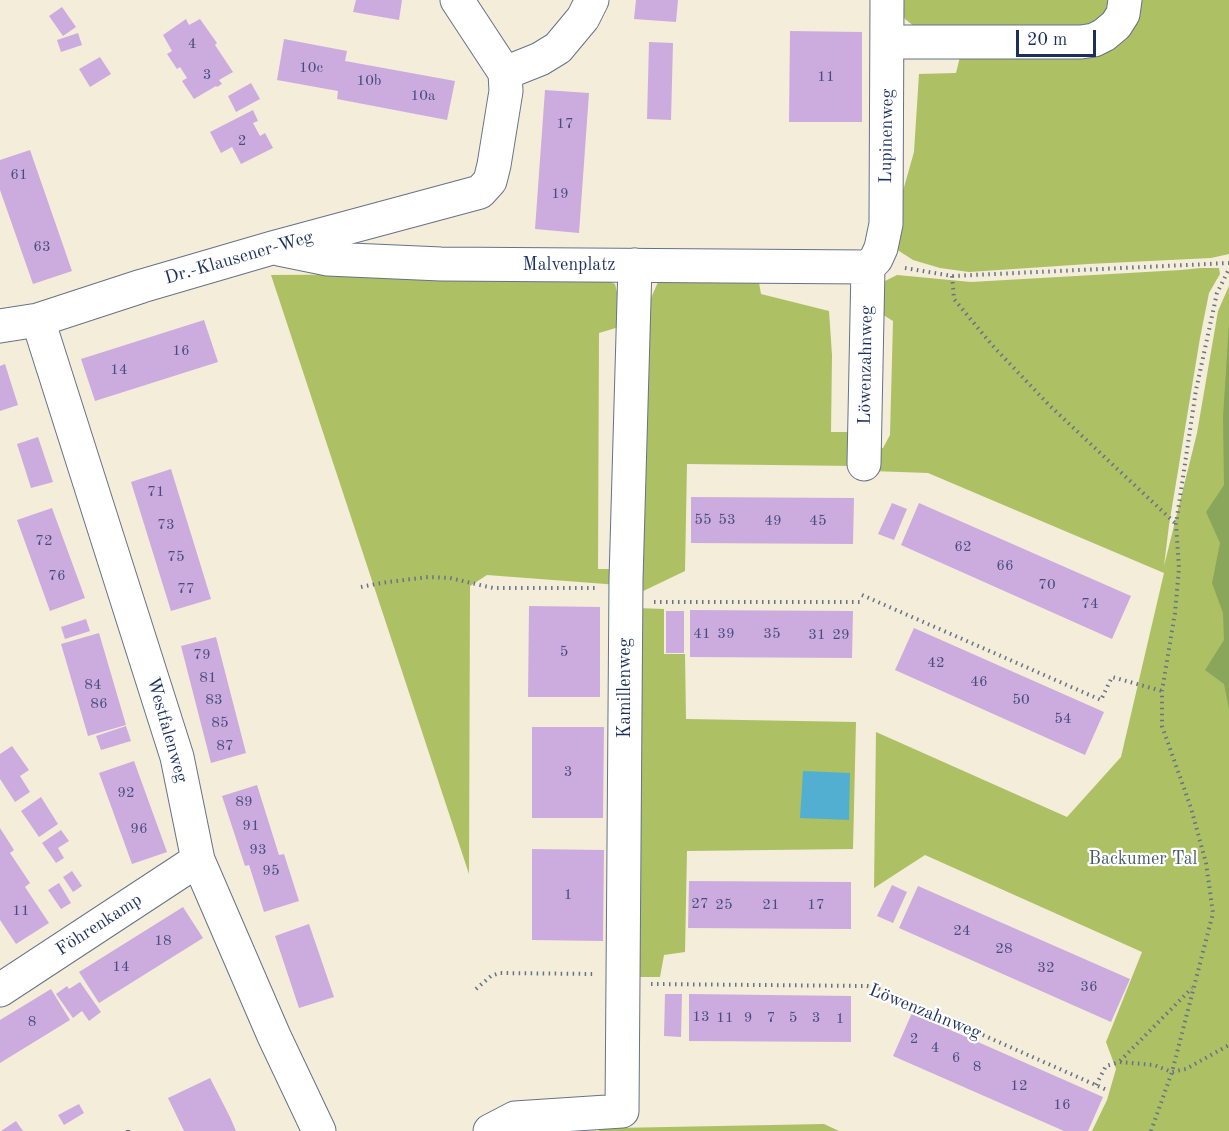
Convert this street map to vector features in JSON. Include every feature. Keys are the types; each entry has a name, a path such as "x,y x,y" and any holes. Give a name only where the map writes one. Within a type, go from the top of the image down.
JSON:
{"street":[{"path":"457,0 505,73 540,59 558,48 583,18 592,0"},
{"name":"Lupinenweg","path":"868,267 876,259 881,248 886,224 887,0"},
{"path":"888,42 1081,42 1094,40 1116,25 1123,14 1125,0"},
{"name":"Dr.-Klausener-Weg","path":"0,326 38,320 141,286 272,248 480,192 489,181 495,165 506,91 505,73"},
{"name":"Malvenplatz","path":"272,248 328,259 441,264 868,267"},
{"name":"Kamillenweg","path":"490,1131 515,1118 622,1111 626,590 635,265"},
{"name":"Löwenzahnweg","path":"864,464 868,267"},
{"name":"Westfalenweg","path":"38,320 177,757 198,860 270,1026 319,1131"},
{"name":"Föhrenkamp","path":"0,990 198,860"}],"path":[{"path":"868,267 912,268 952,276 1229,263"},
{"path":"1151,1131 1172,1072 1213,913 1206,863 1191,808 1162,726 1162,691 1175,614 1179,568 1176,524 1196,390 1216,293 1229,268"},
{"path":"952,276 954,299 992,345 1049,405 1176,524"},
{"path":"361,587 428,577 450,578 493,588 626,590 862,602"},
{"path":"862,595 1101,700 1112,677 1162,691"},
{"name":"Löwenzahnweg","path":"476,989 491,976 500,973 867,986 879,989 1107,1090"},
{"path":"1119,1062 1194,986"},
{"path":"1096,1085 1106,1066 1119,1062 1154,1065 1172,1072 1186,1070 1229,1045"}],"green space":[{"path":"898,0 1117,0 1098,31 915,27 905,19 899,8"},
{"path":"1132,0 1229,0 1229,254 1211,258 969,272 940,268 913,260 896,249 897,212 914,152 919,74 956,73 961,53 1100,47"},
{"name":"Backumer Tal","path":"1219,268 1220,274 1209,293 1200,338 1164,566 1197,433 1218,311 1229,286 1229,1131 1092,1131 1107,1100 1116,1069 1106,1042 1142,952 925,855 874,888 876,732 1067,817 1121,757 1164,573 928,473 872,471 873,447 883,448 890,435 893,321 880,313 879,299 885,281 897,275 971,282"},
{"path":"591,273 615,284 622,312 619,327 599,333 598,569 617,569 619,585 487,575 470,586 469,874 271,275"},
{"path":"758,277 761,294 829,311 832,355 831,432 856,432 856,466 687,464 685,571 637,594 647,307 658,282"},
{"path":"1229,323 1229,709 1224,684 1205,670 1224,640 1223,613 1212,583 1220,543 1206,512 1224,485 1223,417"},
{"path":"636,608 664,609 664,654 685,654 686,719 856,722 853,849 687,851 685,952 664,955 660,977 635,977"},
{"path":"824,1124 839,1131 599,1131 599,1129 615,1128"}],"water":[{"path":"803,771 850,773 849,820 800,818"}],"building":[{"path":"356,0 402,0 399,20 353,12"},
{"path":"636,0 678,0 676,22 634,19"},
{"path":"62,7 76,27 63,36 49,16"},
{"path":"186,19 189,25 200,19 233,72 219,80 222,84 194,99 182,81 187,78 180,67 177,69 167,54 172,51 163,35"},
{"path":"790,31 862,32 862,122 789,122"},
{"path":"78,33 82,45 61,52 57,40"},
{"path":"284,39 347,51 345,61 455,81 447,120 337,99 338,91 277,80"},
{"path":"649,42 673,43 671,120 647,119"},
{"path":"100,57 111,74 90,87 79,69"},
{"path":"251,83 260,99 236,112 228,96"},
{"path":"545,90 589,93 579,233 535,229"},
{"path":"253,110 258,121 253,123 260,136 265,133 273,148 241,164 232,147 221,153 210,132"},
{"path":"30,150 72,271 33,284 0,190 0,160"},
{"path":"204,320 218,362 95,401 81,359"},
{"path":"5,364 18,405 0,411 0,366"},
{"path":"38,437 53,482 31,488 17,444"},
{"path":"171,469 211,599 171,611 131,482"},
{"path":"691,497 854,498 853,544 691,543"},
{"path":"892,503 907,509 894,540 878,534"},
{"path":"919,503 1131,596 1112,639 901,545"},
{"path":"52,508 85,598 50,611 17,520"},
{"path":"529,606 600,607 600,697 528,697"},
{"path":"690,610 853,611 852,658 690,657"},
{"path":"666,611 684,611 684,653 666,653"},
{"path":"86,619 90,631 65,639 61,627"},
{"path":"914,628 1104,712 1085,755 895,670"},
{"path":"99,633 126,725 88,736 61,644"},
{"path":"216,637 246,753 211,763 181,646"},
{"path":"126,726 131,741 101,750 96,736"},
{"path":"532,727 604,727 603,818 532,818"},
{"path":"12,746 29,770 20,776 30,792 15,802 0,779 0,754"},
{"path":"134,761 167,852 132,864 99,773"},
{"path":"257,785 279,855 284,854 299,901 264,912 249,865 245,866 222,796"},
{"path":"41,797 58,824 39,837 21,811"},
{"path":"0,828 14,850 10,853 30,883 25,887 49,923 16,944 0,920"},
{"path":"61,830 69,841 58,848 64,858 56,863 42,843"},
{"path":"532,849 604,850 603,941 532,940"},
{"path":"72,871 82,886 73,892 63,877"},
{"path":"689,881 851,882 851,929 688,928"},
{"path":"59,883 71,903 61,909 48,890"},
{"path":"892,885 907,892 893,923 877,916"},
{"path":"918,886 1130,979 1111,1022 899,928"},
{"path":"183,907 203,938 99,1003 79,972"},
{"path":"309,924 334,997 299,1008 275,936"},
{"path":"80,982 101,1012 89,1021 82,1011 73,1018 56,994 67,986 69,989"},
{"path":"51,989 70,1020 0,1063 0,1020"},
{"path":"665,994 682,994 681,1037 664,1036"},
{"path":"689,994 851,996 851,1042 689,1041"},
{"path":"912,1013 1103,1097 1088,1131 1064,1131 893,1056"},
{"path":"210,1078 236,1131 184,1131 168,1098"},
{"path":"79,1104 84,1113 64,1125 58,1115"},
{"path":"16,1121 23,1131 1,1131"}]}
